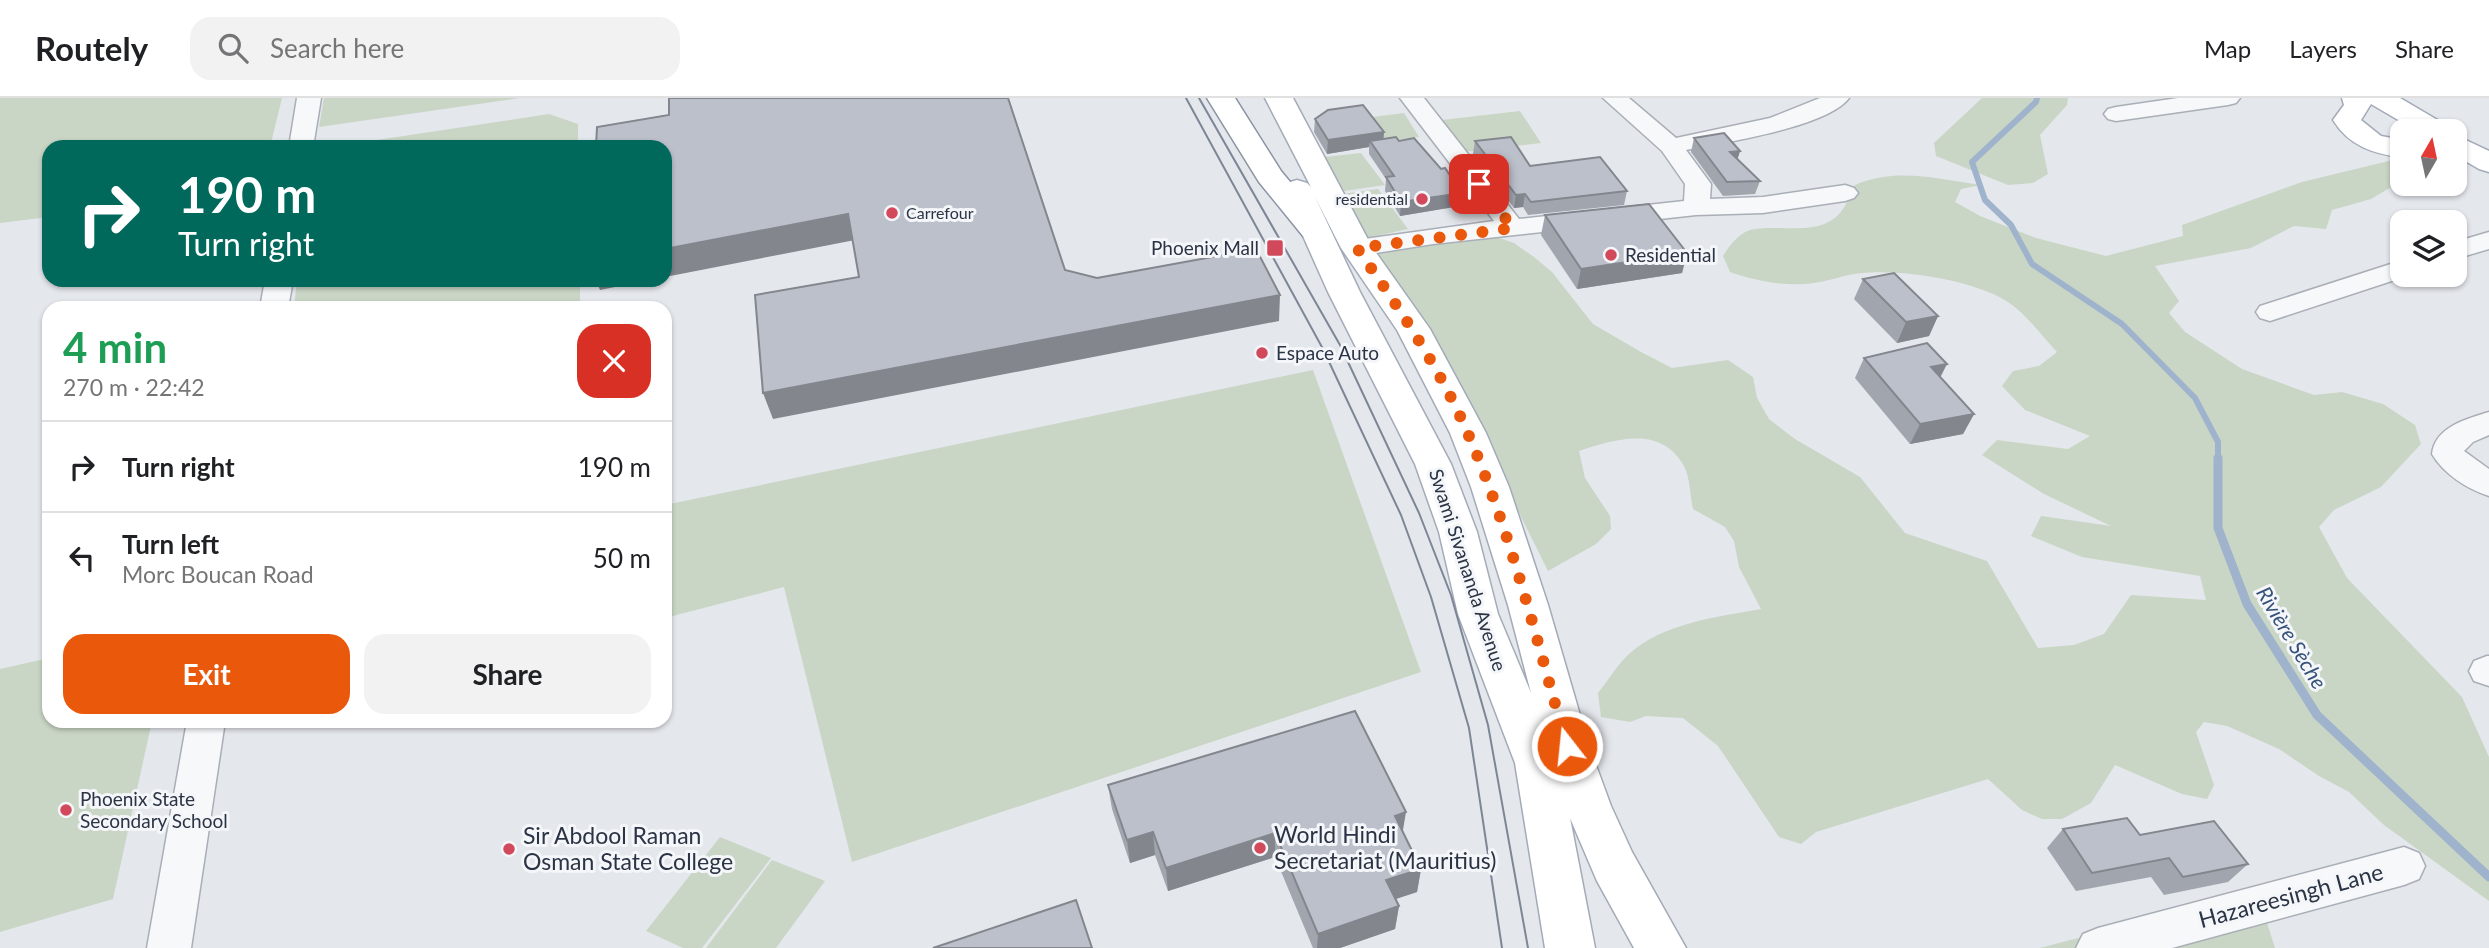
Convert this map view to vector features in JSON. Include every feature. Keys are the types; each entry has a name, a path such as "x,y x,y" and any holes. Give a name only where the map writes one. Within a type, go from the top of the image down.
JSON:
{"main road":[{"path":"1221,98 1269,176 1314,229"},
{"name":"Swami Sivananda Avenue","path":"1255,98 1344,292 1433,464 1458,532 1478,614 1537,763 1570,948"},
{"path":"1279,98 1357,248 1413,329 1468,433 1490,486 1583,793 1615,866 1661,948"},
{"path":"2356,98 2358,106 2347,120 2351,129 2371,143 2390,147"},
{"path":"2380,98 2415,119"},
{"path":"2468,151 2489,163"},
{"path":"2468,157 2489,163"}],"street":[{"path":"302,140 309,98"},
{"path":"1412,98 1513,228"},
{"path":"1615,98 1671,146 1698,184 1696,207"},
{"path":"1671,146 1782,121 1822,107 1837,98"},
{"path":"2116,114 2228,98"},
{"path":"1357,248 1696,207 1763,205 1845,192"},
{"path":"2467,247 2489,240"},
{"path":"2270,312 2390,272"},
{"path":"2489,423 2462,434 2449,444 2448,454 2458,465 2489,484"},
{"path":"169,948 205,728"},
{"name":"Hazareesingh Lane","path":"2098,948 2404,866"}],"green space":[{"path":"0,98 282,98 272,140 42,140 42,218 0,223"},
{"path":"324,98 520,98 319,127"},
{"path":"1982,98 2068,98 2067,105 2040,135 2048,174 2033,183 2008,185 1936,156 1934,143"},
{"path":"1520,111 1541,143 1460,152 1442,120"},
{"path":"1404,113 1419,137 1380,142 1365,118"},
{"path":"549,114 578,124 578,140 376,140"},
{"path":"1361,153 1385,185 1344,191 1325,157"},
{"path":"2390,161 2390,188 2371,199 2332,210 2326,229 2294,226 2251,248 2155,266 2179,301 2169,313 2185,332 2242,369 2314,395 2342,392 2383,404 2415,425 2421,444 2381,487 2334,510 2319,527 2347,578 2462,697 2489,757 2489,901 2384,825 2349,792 2279,749 2227,726 2204,722 2196,732 2214,785 2207,799 2182,794 2115,765 2091,803 2062,819 2042,819 2022,810 1988,779 1816,832 1801,844 1779,837 1718,746 1683,718 1646,716 1630,722 1601,717 1598,693 1625,658 1643,643 1691,623 1761,609 1739,567 1734,541 1725,527 1693,509 1684,466 1674,453 1662,444 1649,440 1621,440 1579,451 1585,478 1610,516 1611,529 1596,544 1548,571 1479,432 1364,250 1488,234 1514,243 1534,257 1552,272 1593,324 1641,352 1672,368 1728,360 1753,377 1757,398 1769,419 1795,439 1860,477 1905,533 1987,561 2038,648 2074,645 2104,634 2131,595 2206,600 2200,576 2082,557 2031,536 2041,516 2111,526 2044,494 1982,455 1997,440 2068,449 2090,436 2025,410 2002,386 2013,371 2039,366 2057,352 2008,302 1994,294 1958,282 1878,272 1804,284 1771,282 1730,272 1723,256 1738,237 1750,230 1824,224 1843,209 1855,185 1886,177 1917,176 1981,185 1961,189 1955,202 1980,216 2036,238 2106,256 2183,236 2182,225 2302,182"},
{"path":"1378,189 1408,229 1358,240 1336,195"},
{"path":"296,287 580,287 580,301 295,301"},
{"path":"1313,370 1421,672 852,862 784,587 672,616 672,504"},
{"name":"Phoenix State Secondary School","path":"42,660 42,728 150,728 113,899 0,932 0,669"},
{"path":"720,837 771,858 702,948 683,948 646,931"},
{"path":"772,860 825,881 776,948 706,948"},
{"path":"2257,891 2275,948 2040,948"}],"building":[{"name":"Phoenix Mall","path":"669,98 1008,98 1065,270 1097,278 1256,249 1280,295 763,393 755,295 859,277 848,214 672,248 672,140 596,140 597,127 669,115"},
{"path":"1363,105 1384,132 1328,140 1315,119 1328,110"},
{"path":"1724,133 1740,151 1730,152 1760,181 1727,182 1694,138"},
{"path":"1396,137 1399,141 1414,138 1441,169 1445,168 1462,193 1401,202 1386,177 1394,176 1370,141"},
{"path":"1511,137 1530,166 1600,157 1627,191 1531,202 1525,194 1516,195 1475,141"},
{"path":"1649,204 1687,253 1581,269 1545,215"},
{"path":"1894,273 1938,316 1906,322 1863,279"},
{"path":"1927,343 1947,364 1931,367 1974,414 1920,424 1864,358"},
{"name":"World Hindi Secretariat (Mauritius)","path":"1355,711 1406,812 1395,816 1421,869 1386,880 1399,906 1318,934 1275,833 1166,868 1153,832 1127,840 1108,785"},
{"path":"2127,818 2140,835 2214,821 2248,864 2183,877 2169,858 2092,873 2063,829"},
{"path":"1076,900 1092,948 933,948"}],"waterway":[{"name":"Rivière Sèche","path":"2037,98 2036,102 1972,162 1985,200 2011,225 2032,264 2122,324 2195,398 2218,442 2218,528 2247,604 2317,715 2489,877"}],"tram line":[{"path":"1186,98 1323,349 1401,515 1431,597 1469,728 1502,948"},
{"path":"1199,98 1340,345 1419,513 1451,595 1488,725 1528,948"}],"place":[{"name":"residential","path":"1422,199"},
{"name":"Carrefour","path":"892,213"},
{"name":"Phoenix Mall","path":"1275,248"},
{"name":"Residential","path":"1611,255"},
{"name":"Espace Auto","path":"1262,353"},
{"name":"Phoenix State Secondary School","path":"66,810"},
{"name":"World Hindi Secretariat (Mauritius)","path":"1260,848"},
{"name":"Sir Abdool Raman Osman State College","path":"509,849"}],"route":[{"path":"1479,184 1513,228 1433,236 1357,248 1413,329 1468,433 1490,486 1528,605 1567,746"}]}
